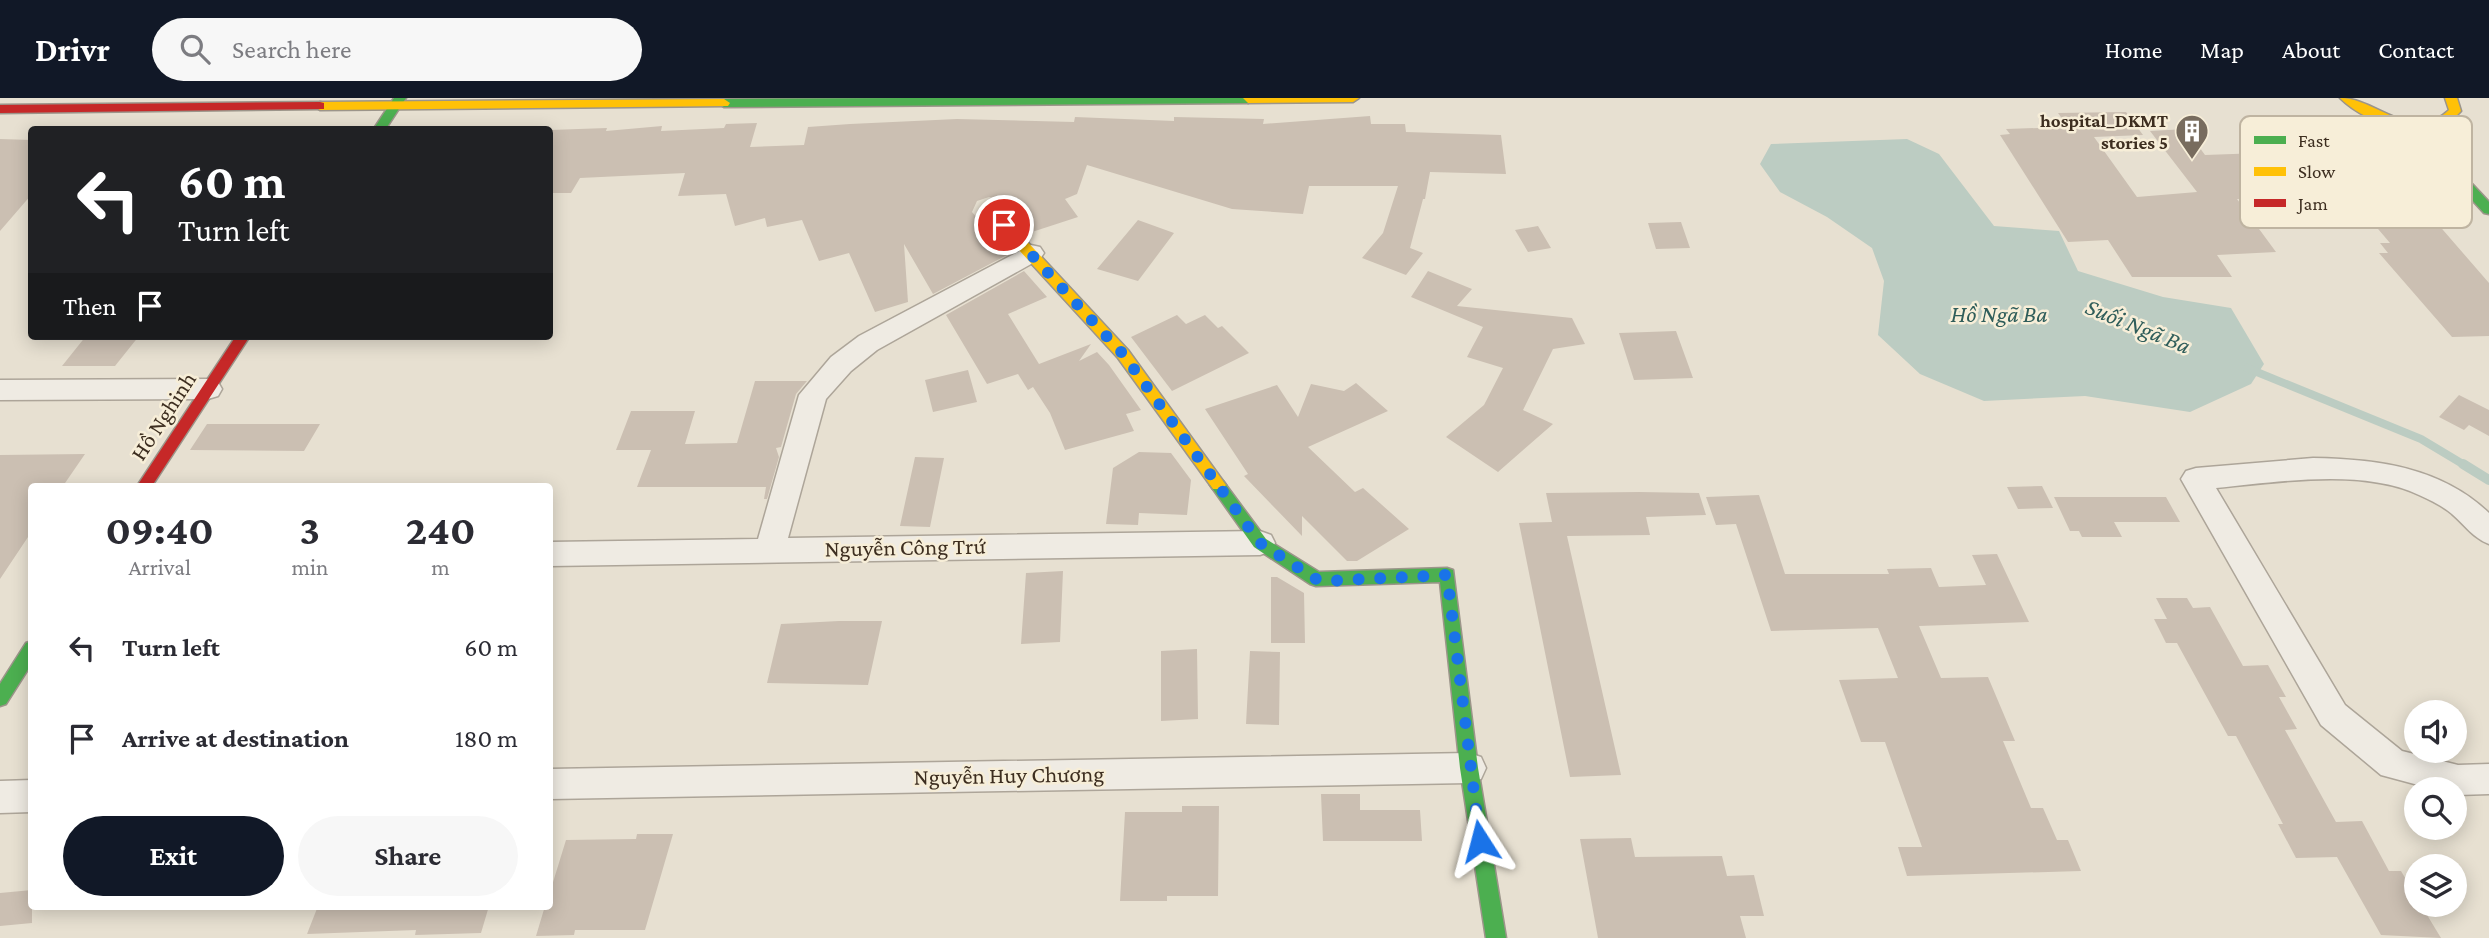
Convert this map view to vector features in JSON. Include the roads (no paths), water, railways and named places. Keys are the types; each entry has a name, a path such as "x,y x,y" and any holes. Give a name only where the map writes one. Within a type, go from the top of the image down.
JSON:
{"main road":[{"path":"0,109 398,101 1353,98"},
{"path":"2346,98 2378,116"},
{"path":"2451,98 2455,111 2451,116"},
{"path":"382,126 398,101"},
{"path":"2472,192 2489,210"},
{"path":"990,210 1123,354 1260,543 1316,579 1325,581 1447,575 1469,768 1496,938"},
{"name":"Hồ Nghinh","path":"146,483 240,340"},
{"path":"0,699 28,654"}],"street":[{"path":"770,550 813,395 841,364 868,344 1031,253"},
{"path":"0,414 10,390 208,389"},
{"path":"2489,531 2473,511 2436,488 2382,473 2313,469 2196,479 2333,715 2393,764 2458,780 2489,779"},
{"name":"Nguyễn Công Trứ","path":"553,554 1260,543"},
{"name":"Nguyễn Huy Chương","path":"553,784 1469,768"},
{"path":"0,797 28,796"}],"water":[{"name":"Hồ Ngã Ba","path":"1907,139 1939,154 1994,226 2059,231 2078,271 2163,297 2231,308 2264,364 2251,384 2190,412 2085,396 1984,401 1920,374 1878,335 1884,281 1872,248 1827,217 1780,192 1760,164 1771,144"}],"waterway":[{"name":"Suối Ngã Ba","path":"2247,368 2421,439 2466,466"},
{"name":"Suối Ngã Ba","path":"2463,464 2489,480"}],"place":[{"name":"hospital_DKMT stories 5","path":"2192,161"}]}
